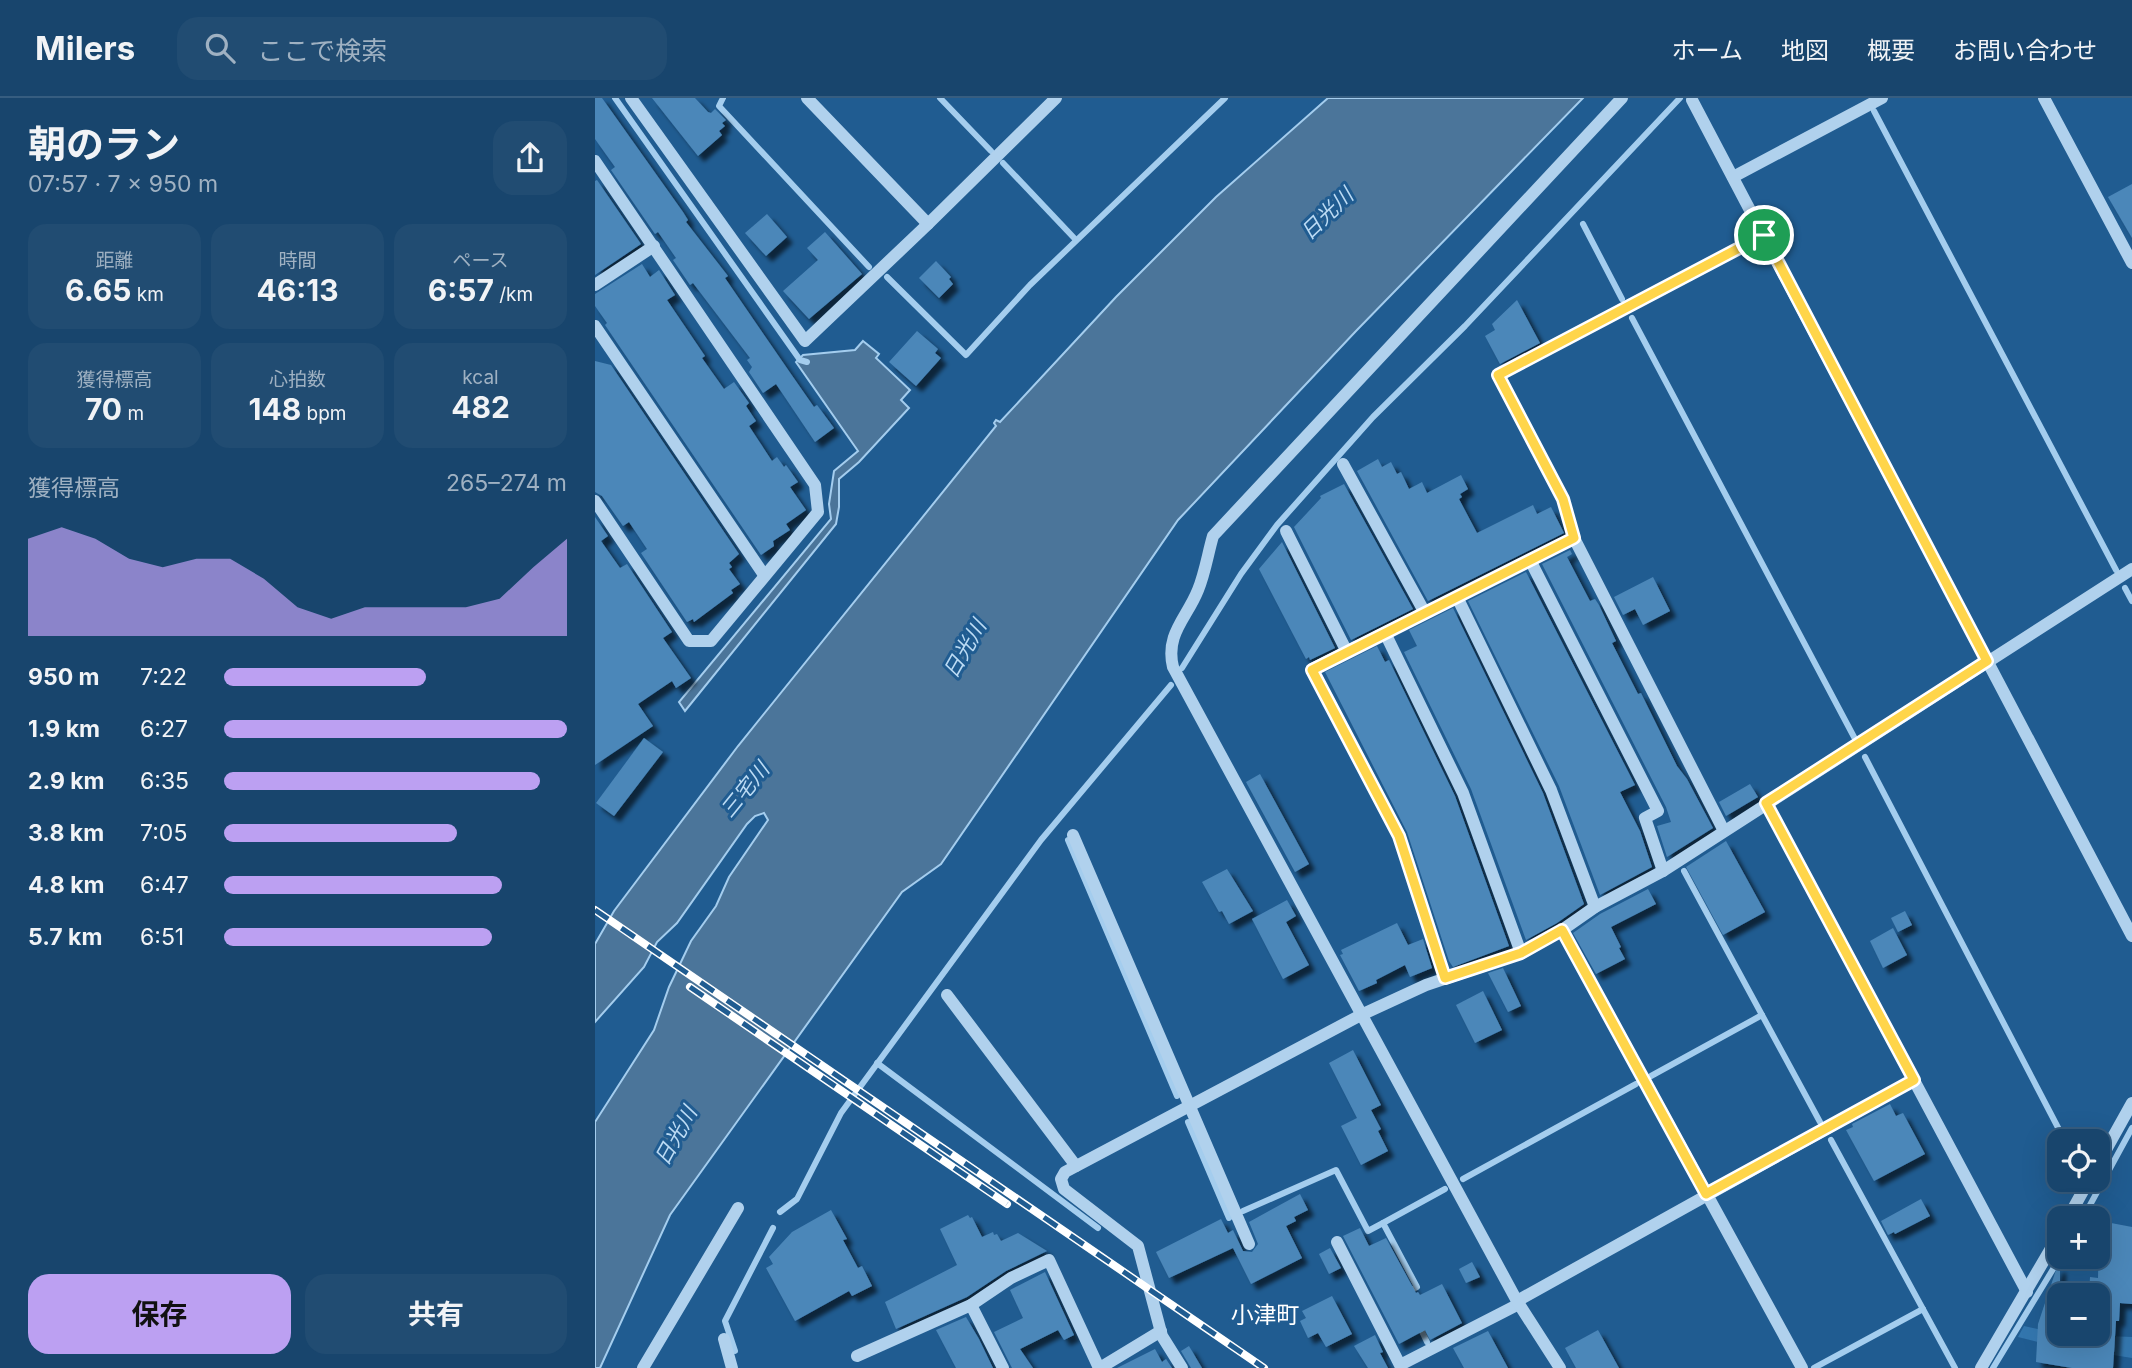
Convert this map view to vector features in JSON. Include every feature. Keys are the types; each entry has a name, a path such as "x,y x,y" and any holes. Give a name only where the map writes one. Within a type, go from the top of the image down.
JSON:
{"street":[{"path":"631,98 805,341 1056,98"},
{"path":"807,98 928,224"},
{"path":"1560,1368 1518,1303 1173,667 1170,654 1171,640 1199,588 1213,536 1622,98"},
{"path":"1733,177 1882,98"},
{"path":"2044,98 2132,263"},
{"path":"1692,100 2132,936"},
{"path":"595,161 815,485 818,512 711,641 689,641 595,501"},
{"path":"1724,831 1574,538 1563,499 1498,375 1764,235"},
{"path":"595,285 654,246"},
{"path":"595,326 764,575"},
{"path":"595,351 607,343"},
{"path":"1343,464 1425,613"},
{"path":"1286,531 1347,652"},
{"path":"1445,978 1399,836 1312,670 1574,538"},
{"path":"1530,560 1658,811 1645,818 1663,871"},
{"path":"1182,1368 1161,1331 1138,1246 1064,1189 1061,1180 1065,1172 1361,1015 1445,978 1521,953 1562,930 1595,908 1663,871 2132,569"},
{"path":"1457,597 1551,790 1595,908"},
{"path":"1385,633 1463,793 1521,953"},
{"path":"1766,803 2027,1292"},
{"path":"1073,835 1249,1244"},
{"path":"1562,930 1802,1368"},
{"path":"947,995 1076,1166"},
{"path":"1337,1242 1399,1365 1518,1303 1706,1194 1914,1080"},
{"path":"2110,1142 2132,1103"},
{"path":"643,1368 738,1208"},
{"path":"1981,1368 2047,1256"},
{"path":"857,1356 971,1305 1011,1279 1049,1260 1099,1368 1161,1331"},
{"path":"971,1305 1003,1368"},
{"path":"723,1339 732,1368"}],"shaded area":[{"path":"2024,1326 2047,1331 2047,1344 2018,1337"},
{"path":"2110,1336 2132,1337 2132,1358 2056,1346 2110,1346"}],"water":[{"path":"1328,98 1583,98 1356,331 1178,520 941,864 902,892 670,1215 600,1368 595,1368 595,1122 654,1030 669,987 691,941 716,906 729,877 768,820 764,813 755,816 747,824 677,923 657,942 644,967 595,1022 595,944 614,911 738,746 996,426 996,420 1000,422 1116,297 1216,197"},
{"path":"863,341 879,354 876,358 910,390 901,400 909,408 859,462 839,479 836,524 685,711 679,702 831,519 829,504 834,471 858,451 796,362 803,355 855,350"}],"building":[{"path":"595,98 602,98 683,212 688,220 686,222 728,276 725,278 814,407 817,405 834,428 815,442 776,384 763,393 749,372 752,367 747,360 750,358 693,283 690,285 673,260 676,258 658,232 655,234 611,170 615,167 595,139"},
{"path":"652,98 695,98 708,112 711,113 715,109 726,120 722,123 725,126 719,131 722,135 698,156"},
{"path":"597,180 641,244 595,275 595,181"},
{"path":"2132,184 2132,238 2108,197"},
{"path":"767,214 787,237 766,256 745,233"},
{"path":"825,232 862,274 809,319 783,291 818,260 807,248"},
{"path":"936,261 951,277 949,279 953,284 939,298 919,278"},
{"path":"642,264 650,277 659,270 675,295 667,300 705,356 702,358 724,389 734,382 749,403 746,406 756,421 749,426 772,461 777,457 798,482 790,487 806,510 786,524 790,530 773,541 774,546 761,555 605,325 607,323 595,306 595,294"},
{"path":"1517,300 1540,343 1500,364 1485,336 1495,330 1492,324"},
{"path":"917,331 938,349 935,353 941,358 916,386 889,362"},
{"path":"595,361 611,365 739,554 729,563 732,567 729,569 740,584 731,590 733,593 694,622 693,619 687,622 641,553 647,549 629,522 623,526 602,496 595,492"},
{"path":"1378,459 1382,467 1391,462 1397,474 1401,472 1409,489 1422,482 1427,493 1461,475 1468,489 1460,494 1462,497 1459,499 1477,533 1533,505 1537,514 1551,507 1564,533 1428,601 1357,471"},
{"path":"1344,484 1413,609 1351,640 1294,527 1320,496"},
{"path":"595,517 608,536 601,541 620,568 627,564 672,632 663,638 691,678 676,688 672,681 638,704 653,726 595,765"},
{"path":"1282,542 1335,648 1310,660 1309,657 1306,659 1259,569"},
{"path":"1570,550 1572,554 1567,557 1590,601 1595,599 1599,605 1616,641 1612,643 1638,694 1641,693 1677,766 1687,779 1713,828 1667,857 1657,826 1671,822 1666,807 1542,564"},
{"path":"1526,572 1635,785 1620,792 1640,831 1652,867 1600,895 1559,786 1468,601"},
{"path":"1653,577 1670,611 1643,625 1635,609 1623,615 1614,597"},
{"path":"1453,608 1543,793 1584,904 1526,940 1471,789 1404,652 1417,646 1409,630"},
{"path":"1377,646 1385,662 1389,660 1455,796 1509,946 1453,967 1407,832 1325,672"},
{"path":"644,738 663,752 614,816 596,803"},
{"path":"1260,774 1309,864 1295,872 1246,782"},
{"path":"1750,784 1758,797 1726,816 1719,802"},
{"path":"1726,841 1765,912 1723,935 1686,867"},
{"path":"1227,869 1253,911 1229,924 1202,882"},
{"path":"1648,889 1656,904 1611,927 1625,959 1596,974 1573,933 1600,914"},
{"path":"1287,900 1296,916 1286,922 1309,965 1283,979 1252,919"},
{"path":"1905,911 1912,925 1898,932 1891,918"},
{"path":"1397,923 1408,945 1423,939 1432,968 1410,977 1405,965 1359,991 1340,955 1343,954 1341,950"},
{"path":"1893,928 1907,955 1883,968 1870,941"},
{"path":"1503,968 1521,1006 1508,1012 1488,973"},
{"path":"1483,991 1502,1030 1475,1043 1456,1005"},
{"path":"1353,1050 1381,1105 1371,1110 1388,1151 1361,1165 1341,1126 1357,1118 1329,1063"},
{"path":"1890,1104 1896,1116 1903,1113 1925,1154 1874,1181 1846,1130 1853,1127 1852,1124"},
{"path":"1300,1194 1308,1210 1294,1217 1296,1221 1286,1226 1302,1258 1251,1284 1233,1248 1169,1278 1156,1252 1221,1219 1228,1233 1233,1230 1243,1251 1252,1252 1258,1244 1249,1222"},
{"path":"1921,1199 1930,1216 1888,1235 1881,1221"},
{"path":"831,1210 847,1239 843,1240 858,1268 862,1266 872,1286 852,1296 849,1291 795,1321 766,1268 773,1264 769,1257 792,1232"},
{"path":"968,1215 972,1217 982,1237 993,1232 1001,1241 1018,1233 1047,1251 1006,1271 967,1297 896,1329 885,1302 957,1265 940,1229"},
{"path":"2111,1223 2132,1227 2132,1304 2120,1303 2113,1368 2072,1368 2036,1362 2038,1324 2047,1297 2047,1346 2110,1346 2110,1283 2090,1283 2090,1277 2098,1278 2098,1269 2110,1269"},
{"path":"1360,1228 1369,1246 1386,1238 1416,1293 1420,1295 1442,1284 1462,1323 1430,1340 1425,1330 1399,1344 1343,1236"},
{"path":"1330,1248 1341,1268 1329,1274 1319,1254"},
{"path":"1472,1262 1480,1277 1466,1283 1459,1269"},
{"path":"2056,1269 2060,1269 2060,1283 2052,1283"},
{"path":"1045,1272 1074,1335 1064,1340 1058,1330 1020,1349 1033,1368 1012,1368 994,1332 1023,1318 1010,1290"},
{"path":"1332,1296 1352,1334 1326,1347 1318,1333 1308,1338 1300,1321 1306,1318 1302,1311"},
{"path":"966,1317 993,1368 956,1368 936,1330"},
{"path":"1598,1330 1619,1368 1576,1368 1565,1348"},
{"path":"1488,1331 1508,1368 1464,1368 1453,1348"},
{"path":"1375,1335 1388,1368 1368,1368 1354,1346"},
{"path":"1189,1346 1202,1368 1191,1368 1181,1351"},
{"path":"1155,1349 1162,1362 1166,1359 1172,1368 1117,1368"}],"waterway":[{"path":"615,98 800,360 807,362"},
{"path":"723,98 719,106 869,267"},
{"path":"940,98 991,151"},
{"path":"887,277 966,355 1030,285 1225,98"},
{"path":"1182,668 1241,574 1277,525 1373,417 1465,326 1680,98"},
{"path":"1874,111 2116,570"},
{"path":"1003,163 1076,240"},
{"path":"1583,224 1622,299"},
{"path":"1632,318 1854,737"},
{"path":"2125,588 2132,601"},
{"path":"780,1212 797,1199 841,1113 1041,840 1171,685"},
{"path":"1865,757 2059,1129"},
{"path":"1068,840 1177,1096"},
{"path":"1684,871 1820,1122"},
{"path":"1651,1076 1762,1015"},
{"path":"877,1063 1098,1228"},
{"path":"1463,1179 1636,1084"},
{"path":"1188,1122 1229,1218"},
{"path":"2089,1206 2132,1128"},
{"path":"1831,1140 1955,1368"},
{"path":"1243,1211 1336,1170 1368,1231 1383,1223"},
{"path":"1407,1292 1417,1287 1383,1223 1445,1189"},
{"path":"735,1351 725,1321 773,1228"},
{"path":"1993,1368 2053,1269"},
{"path":"1814,1368 1923,1309"},
{"path":"1419,1325 1427,1342"}],"railway":[{"path":"595,910 1264,1368"},
{"path":"690,987 1007,1204"}],"district":[{"name":"小津町","path":"1265,1315"}],"route":[{"path":"1764,235 1987,661 1766,803 1914,1080 1706,1194 1562,930 1521,953 1445,978 1399,836 1312,670 1574,538 1563,499 1498,375 1764,235"}],"water label":[{"name":"日光川","path":"1327,214"},
{"name":"日光川","path":"965,649"},
{"name":"三宅川","path":"745,790"},
{"name":"日光川","path":"676,1136"}]}
